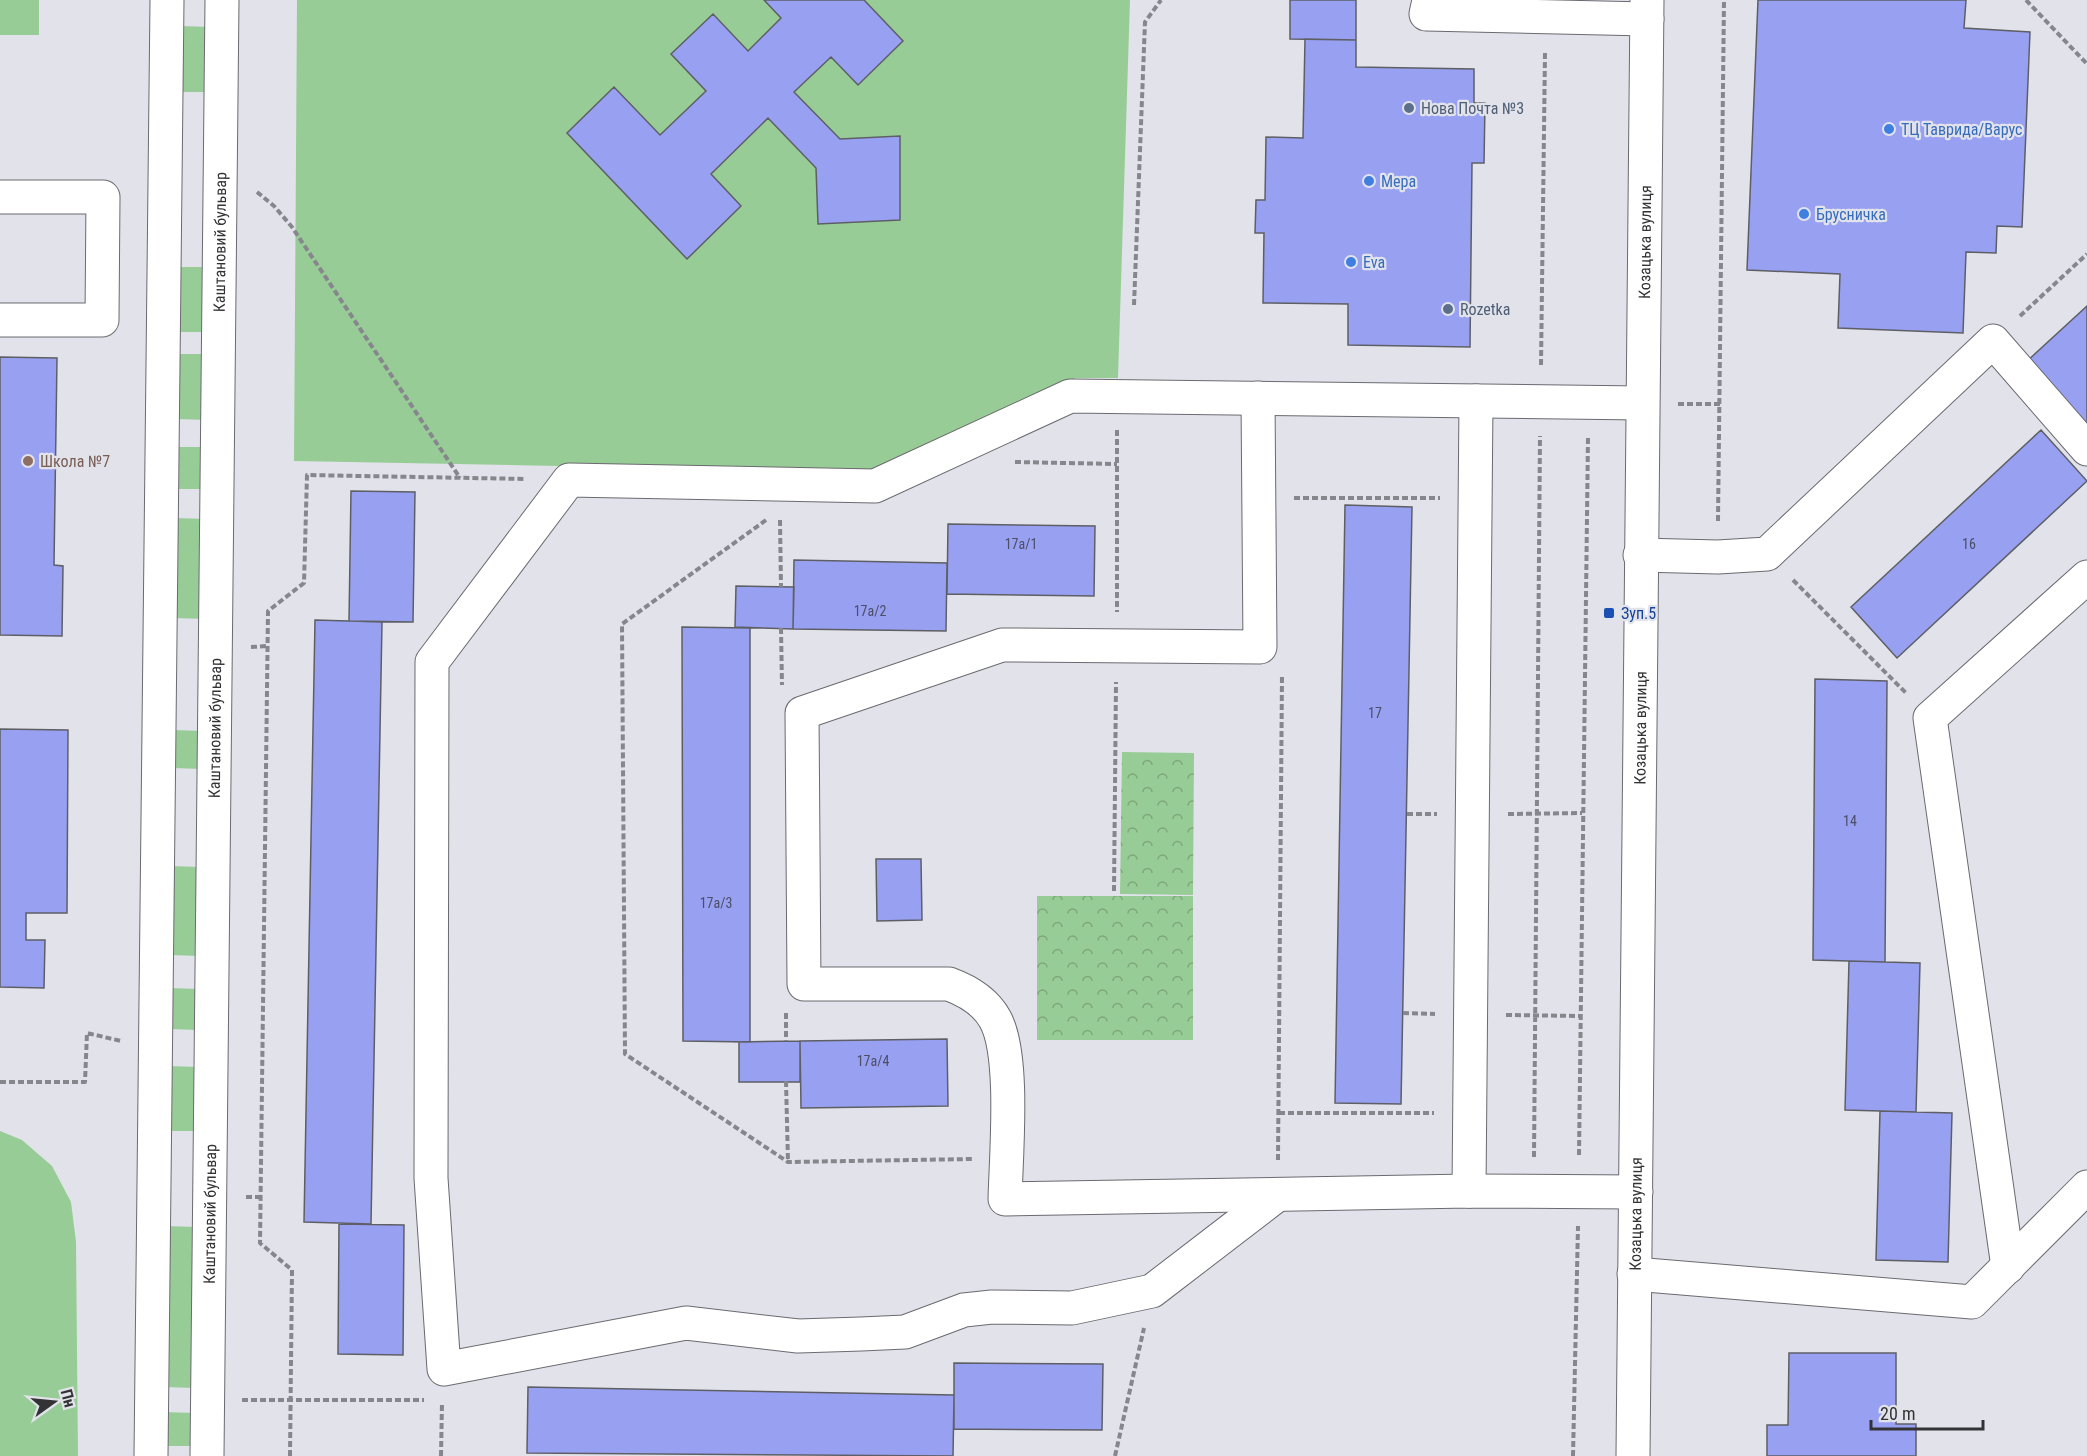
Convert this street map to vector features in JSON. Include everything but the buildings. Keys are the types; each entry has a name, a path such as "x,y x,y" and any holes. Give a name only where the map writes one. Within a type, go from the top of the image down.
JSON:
{"street":[{"path":"151,1456 167,0"},
{"name":"Каштановий бульвар","path":"207,1456 222,0"},
{"path":"1429,0 1426,14 1545,16 1647,9"},
{"name":"Козацька вулиця","path":"1633,1456 1641,403 1647,9"},
{"path":"0,197 103,197 102,320 0,320"},
{"path":"1640,555 1718,557 1767,554 1993,341 2087,449"},
{"path":"1277,1194 1152,1291 1072,1308 992,1307 964,1310 905,1332 798,1336 686,1323 444,1370 431,1178 432,662 569,480 875,486 1070,396 1641,403"},
{"path":"1258,398 1260,647 1002,645 802,713 804,984 949,984 967,991 985,1005 996,1020 1006,1058 1005,1198 1469,1191 1636,1192"},
{"path":"1469,1191 1476,401"},
{"path":"2008,1267 1930,718 2087,577"},
{"path":"1634,1274 1972,1302 2087,1187"}],"path":[{"path":"1134,305 1145,22 1161,0"},
{"path":"1718,557 1724,0"},
{"path":"2026,0 2087,64"},
{"path":"1533,1191 1545,16"},
{"path":"221,183 240,184 253,189 282,215 460,478"},
{"path":"1993,341 2087,254"},
{"path":"1573,1456 1588,402"},
{"path":"1003,462 1117,464"},
{"path":"290,1456 292,1270 260,1243 268,611 304,583 307,475 569,480"},
{"path":"1284,498 1476,498"},
{"path":"780,510 781,587"},
{"path":"770,517 622,624 625,1054 788,1162 979,1159"},
{"path":"1767,554 1930,718"},
{"path":"1277,1194 1282,663"},
{"path":"0,1082 85,1082 87,1033 156,1048"},
{"path":"786,1081 788,1162"},
{"path":"1278,1113 1470,1113"},
{"path":"1115,1456 1152,1291"},
{"path":"207,1400 442,1400 441,1456"}],"green space":[{"path":"0,0 39,0 39,35 0,35"},
{"path":"297,0 1130,0 1118,378 1076,378 872,472 294,461"},
{"path":"180,26 211,27 210,92 179,92"},
{"path":"178,267 209,267 208,332 177,332"},
{"path":"177,354 208,354 207,420 176,419"},
{"path":"176,447 207,447 206,489 175,489"},
{"path":"175,518 206,519 205,619 174,618"},
{"path":"172,730 203,731 203,769 172,768"},
{"path":"1122,752 1194,753 1193,895 1120,894"},
{"path":"170,866 201,867 200,956 169,955"},
{"path":"1037,896 1193,896 1193,1040 1037,1040"},
{"path":"169,988 200,989 199,1030 168,1029"},
{"path":"168,1066 199,1067 198,1131 167,1131"},
{"path":"0,1131 22,1140 52,1166 71,1202 76,1242 78,1456 0,1456"},
{"path":"165,1226 197,1227 195,1388 163,1387"},
{"path":"163,1412 195,1413 194,1446 163,1446"}],"place":[{"name":"Нова Почта №3","path":"1409,108"},
{"name":"ТЦ Таврида/Варус","path":"1889,129"},
{"name":"Мера","path":"1369,181"},
{"name":"Брусничка","path":"1804,214"},
{"name":"Eva","path":"1351,262"},
{"name":"Rozetka","path":"1448,309"},
{"name":"Школа №7","path":"28,461"},
{"name":"Зуп.5","path":"1609,613"}]}
